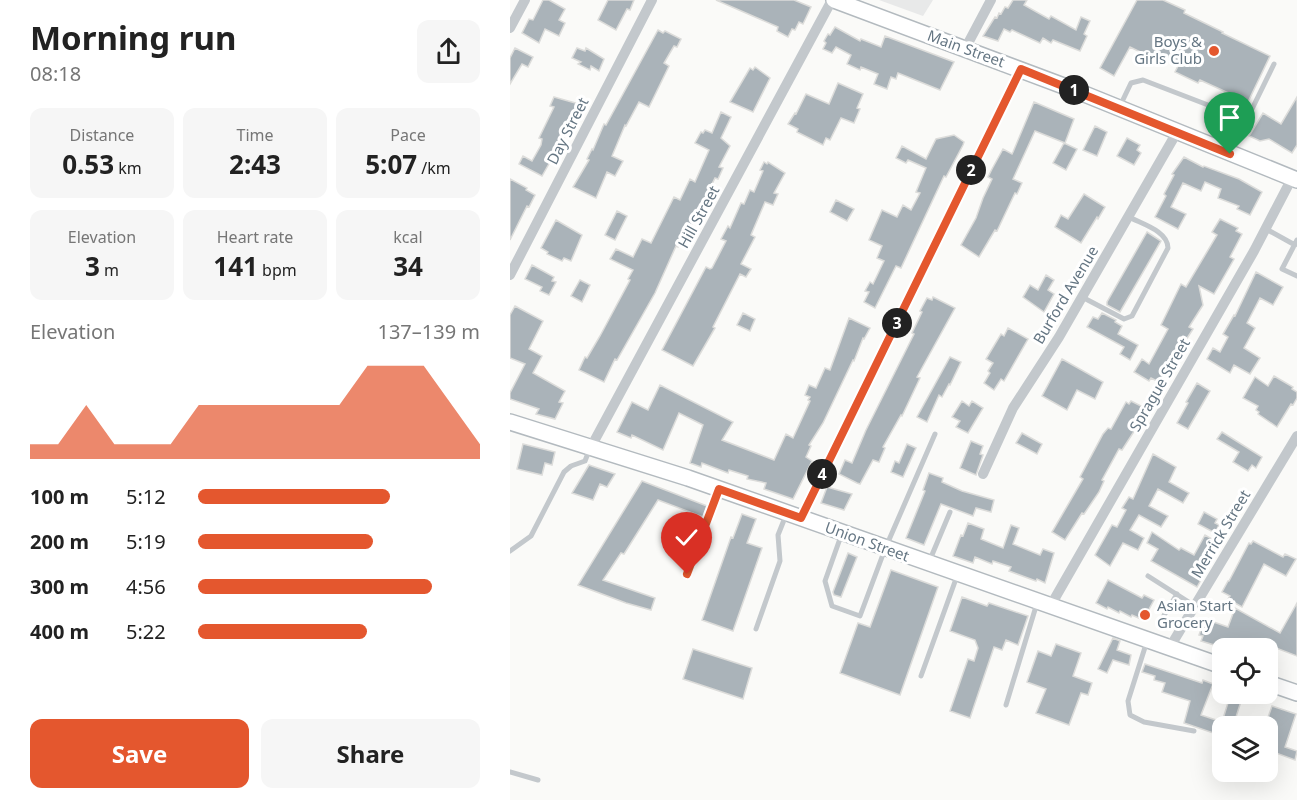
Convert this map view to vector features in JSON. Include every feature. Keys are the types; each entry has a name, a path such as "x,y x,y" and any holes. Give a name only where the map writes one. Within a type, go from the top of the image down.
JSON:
{"main road":[{"name":"Main Street","path":"833,0 1021,69 1295,179"},
{"name":"Union Street","path":"510,422 719,489 1212,662"},
{"path":"1278,686 1297,693"}],"street":[{"path":"510,28 525,0"},
{"name":"Day Street","path":"510,274 652,0"},
{"name":"Hill Street","path":"591,447 833,0"},
{"path":"965,49 992,0"},
{"path":"794,516 1021,69"},
{"name":"Burford Avenue","path":"983,474 1012,408 1083,297 1177,132"},
{"name":"Sprague Street","path":"1044,603 1295,179"},
{"name":"Merrick Street","path":"1170,647 1297,436"}],"lane":[{"path":"1230,154 1274,64"},
{"path":"1119,108 1128,87 1143,80 1247,120"},
{"path":"1083,297 1124,319 1132,316 1168,248 1168,243 1162,235 1129,217"},
{"path":"1266,228 1296,243 1282,269 1297,276"},
{"path":"842,533 825,580 827,592 832,606 860,616 885,549 934,434"},
{"path":"510,551 531,536 564,472 585,460 591,447"},
{"path":"687,574 719,489"},
{"path":"929,564 950,512"},
{"path":"756,629 780,561 778,535 794,516"},
{"path":"921,676 958,573"},
{"path":"1148,576 1195,606"},
{"path":"1160,622 1177,594"},
{"path":"1006,705 1044,603"},
{"path":"1147,639 1128,701 1130,716 1144,722 1194,731"},
{"path":"510,772 538,780"}],"shaded area":[{"path":"879,0 933,0 923,16"}],"building":[{"path":"543,0 549,0 565,9 559,20 565,23 559,36 545,29 539,43 522,33 529,19 533,20"},
{"path":"608,0 634,0 616,30 598,20"},
{"path":"716,0 794,0 811,7 803,24 799,22 788,37 777,31 778,27"},
{"path":"1013,0 1027,0 1024,5 1076,30 1081,17 1090,21 1084,34 1087,36 1080,51 1053,40 1051,43 1043,38 1040,43 1012,30 1010,32 1004,29 998,41 983,36 995,17 1001,14 1005,7 1008,8"},
{"name":"Boys & Girls Club","path":"1137,0 1163,0 1185,10 1184,13 1222,33 1270,56 1248,102 1200,80 1198,83 1175,72 1180,62 1164,55 1161,62 1130,47 1114,76 1100,68"},
{"path":"835,27 860,41 861,39 881,47 885,36 954,62 940,90 898,73 896,79 891,77 887,89 874,84 878,74 847,64 851,55 836,47 832,53 823,49 826,43 824,41"},
{"path":"658,30 681,39 664,63 669,66 649,107 639,102 625,125 612,156 623,161 615,176 607,172 596,198 573,187 589,160 587,159 604,124 606,125"},
{"path":"515,48 533,57 528,67 522,64 510,84 510,58"},
{"path":"577,48 585,51 586,48 604,59 599,71 591,66 590,70 572,58"},
{"path":"755,67 770,78 753,112 730,102 750,68 753,70"},
{"path":"838,83 863,94 854,123 841,118 830,140 826,138 823,145 797,132 798,129 788,124 806,94 829,104"},
{"path":"554,97 579,104 566,134 542,176 519,164 523,156 532,161 541,145 542,139 539,138 554,107 550,106"},
{"path":"1297,97 1297,145 1292,153 1269,139 1260,141 1249,136 1263,113 1281,124"},
{"path":"1034,102 1074,119 1065,143 1035,131 1013,179 1022,183 997,231 995,230 979,257 961,245 976,218 992,179 988,177 992,169 1003,149 1012,154"},
{"path":"721,112 731,117 721,138 730,146 719,167 723,168 718,179 715,178 693,223 678,247 676,246 655,293 617,360 615,359 604,382 579,370 600,336 633,270 610,259 616,249 633,257 642,239 651,243 674,197 680,200 690,179 695,182 709,150 695,143 701,132 705,130 712,133"},
{"path":"1095,126 1107,132 1097,156 1083,150"},
{"path":"954,135 964,142 963,145 946,177 944,176 901,268 896,266 875,308 864,302 869,292 865,291 870,282 873,284 884,261 877,258 882,246 869,240 882,210 897,217 903,205 911,210 920,193 916,192 926,168 908,160 906,163 896,158 902,146 926,159 936,139"},
{"path":"1127,138 1140,145 1137,150 1141,153 1134,165 1117,156"},
{"path":"1064,143 1077,149 1066,170 1053,163"},
{"path":"1184,157 1203,167 1239,179 1262,192 1250,215 1237,209 1239,206 1218,198 1221,189 1205,182 1201,191 1183,183 1171,207 1186,214 1178,229 1155,217 1166,196 1164,194 1174,175 1172,174"},
{"path":"764,162 767,164 768,162 785,173 774,193 778,194 773,205 765,202 751,235 755,237 741,264 751,269 746,277 740,274 713,327 715,328 693,366 662,350 706,267 712,268 726,241 721,239 728,226 730,228 741,203 744,204 750,190 754,192 763,171 760,170"},
{"path":"510,179 535,195 510,240"},
{"path":"1084,194 1105,207 1081,243 1055,227 1061,215 1068,219"},
{"path":"836,200 854,209 847,221 830,212"},
{"path":"617,211 627,216 615,240 605,235"},
{"path":"1220,219 1238,228 1236,231 1242,234 1230,257 1234,259 1214,294 1199,286 1203,305 1189,327 1193,329 1159,382 1151,378 1149,381 1134,372 1142,359 1149,364 1168,329 1161,325 1181,284 1186,287 1217,235 1212,232"},
{"path":"556,220 582,235 571,261 564,258 562,261 547,254 548,252 541,248"},
{"path":"1147,232 1161,241 1120,312 1107,305 1107,302"},
{"path":"532,265 554,277 552,281 556,282 549,295 540,291 542,287 525,279"},
{"path":"1256,272 1283,287 1273,305 1260,298 1247,323 1255,328 1244,348 1260,358 1250,374 1234,365 1230,373 1207,359 1213,348 1220,352 1228,337 1223,334 1235,316"},
{"path":"1046,275 1054,280 1048,290 1054,294 1044,312 1023,297 1030,285 1038,290"},
{"path":"580,280 590,285 582,302 571,296"},
{"path":"933,297 955,308 917,377 920,378 902,416 883,447 885,448 879,462 873,460 860,484 857,483 839,474 845,460 852,463 914,334 912,333 922,312 920,311 927,298 932,300"},
{"path":"515,306 543,321 529,349 542,356 533,373 565,391 559,402 563,403 555,419 536,414 539,409 510,399 510,393 525,364 510,358 510,315"},
{"path":"743,313 755,319 750,331 737,325"},
{"path":"1102,313 1122,326 1118,334 1138,345 1130,360 1120,354 1124,347 1087,327 1093,317 1098,319"},
{"path":"849,318 870,328 863,338 823,423 809,445 811,446 806,457 812,461 793,499 764,489 766,483 747,479 748,476 729,470 728,473 702,463 701,467 690,463 703,425 679,413 663,450 632,435 631,438 617,432 632,402 648,410 660,385 733,422 722,440 774,460 786,434 793,438 810,401 808,400 810,397 805,395 809,385 816,388 825,368 830,370"},
{"path":"1008,328 1028,339 1004,381 1001,379 994,390 984,383 993,363 986,359 1001,334 1004,336"},
{"path":"950,357 961,362 942,397 939,395 927,422 917,417"},
{"path":"1062,359 1103,382 1095,399 1077,390 1067,410 1042,396"},
{"path":"1274,376 1293,387 1292,389 1297,392 1293,405 1291,404 1277,427 1258,414 1256,410 1258,406 1243,398 1255,377 1268,386"},
{"path":"1197,383 1210,391 1188,429 1177,423"},
{"path":"962,401 969,406 972,401 983,408 968,433 956,427 960,421 952,417"},
{"path":"1131,401 1145,408 1141,415 1144,416 1122,450 1119,449 1102,480 1104,481 1099,492 1065,540 1052,532 1083,479 1080,477 1103,434 1108,428 1111,429 1126,402 1129,404"},
{"path":"1222,432 1262,457 1256,468 1252,465 1248,471 1233,462 1239,452 1217,439"},
{"path":"1022,433 1042,444 1037,454 1016,443"},
{"path":"971,441 983,446 980,454 983,455 976,475 960,468"},
{"path":"523,444 555,452 552,465 545,463 542,475 517,469"},
{"path":"907,444 916,448 903,477 891,472 895,461 899,463"},
{"path":"1153,454 1176,467 1169,482 1189,493 1183,503 1158,489 1149,506 1168,516 1161,527 1139,515 1130,530 1144,538 1138,550 1123,543 1110,566 1095,555 1112,525 1117,527 1126,510 1122,508 1129,497 1133,499"},
{"path":"589,465 615,474 607,487 600,484 593,500 572,493"},
{"path":"929,473 943,478 942,482 962,491 994,500 991,512 976,508 973,516 941,504 924,545 906,538 925,491 923,490"},
{"path":"642,481 707,506 703,517 658,500 624,554 621,553 603,580 655,598 651,610 578,585"},
{"path":"827,487 852,494 844,510 821,503"},
{"path":"1204,512 1217,519 1215,523 1219,525 1215,533 1198,524"},
{"path":"742,514 756,519 747,543 762,548 733,631 702,620 731,537 733,538"},
{"path":"968,523 984,529 981,539 1003,548 1011,525 1019,528 1013,544 1040,555 1043,549 1054,553 1045,583 1009,571 1011,567 993,561 992,564 975,557 973,563 953,556"},
{"path":"1152,532 1179,550 1181,548 1194,555 1205,535 1219,543 1197,587 1151,561 1158,549 1147,543"},
{"path":"1253,541 1283,557 1285,554 1296,559 1286,576 1264,564 1242,607 1228,599 1230,596 1222,592 1249,543"},
{"path":"848,553 857,557 841,597 834,595 833,592"},
{"path":"891,570 938,587 900,695 840,673 858,623 870,627"},
{"path":"1108,580 1142,598 1144,595 1154,600 1143,620 1108,607 1107,609 1096,603"},
{"path":"962,597 1028,616 1018,645 1006,640 1002,650 994,647 970,718 950,711 968,659 974,661 978,648 975,640 950,631"},
{"path":"1297,603 1297,656 1278,649 1278,638 1212,638 1212,644 1201,641 1203,636 1199,635 1205,619 1228,627 1235,608 1280,633"},
{"path":"1113,638 1120,641 1117,650 1131,655 1129,665 1113,660 1107,673 1098,669"},
{"path":"1056,644 1081,653 1073,676 1092,683 1088,695 1081,693 1069,725 1036,713 1046,689 1027,682 1038,651 1051,656"},
{"path":"693,649 752,668 743,699 683,679"},
{"path":"1145,664 1202,683 1203,680 1212,684 1201,715 1212,719 1212,733 1184,723 1190,701 1162,692 1165,683 1154,680 1155,676 1142,672"},
{"path":"1228,704 1240,704 1236,716 1224,716"},
{"path":"1272,706 1296,714 1285,747 1297,751 1295,760 1278,754 1278,716 1268,716"}],"place":[{"name":"Boys & Girls Club","path":"1214,51"},
{"name":"Asian Start Grocery","path":"1145,615"}],"route":[{"path":"687,574 719,489 801,518 1021,69 1230,154"}]}
